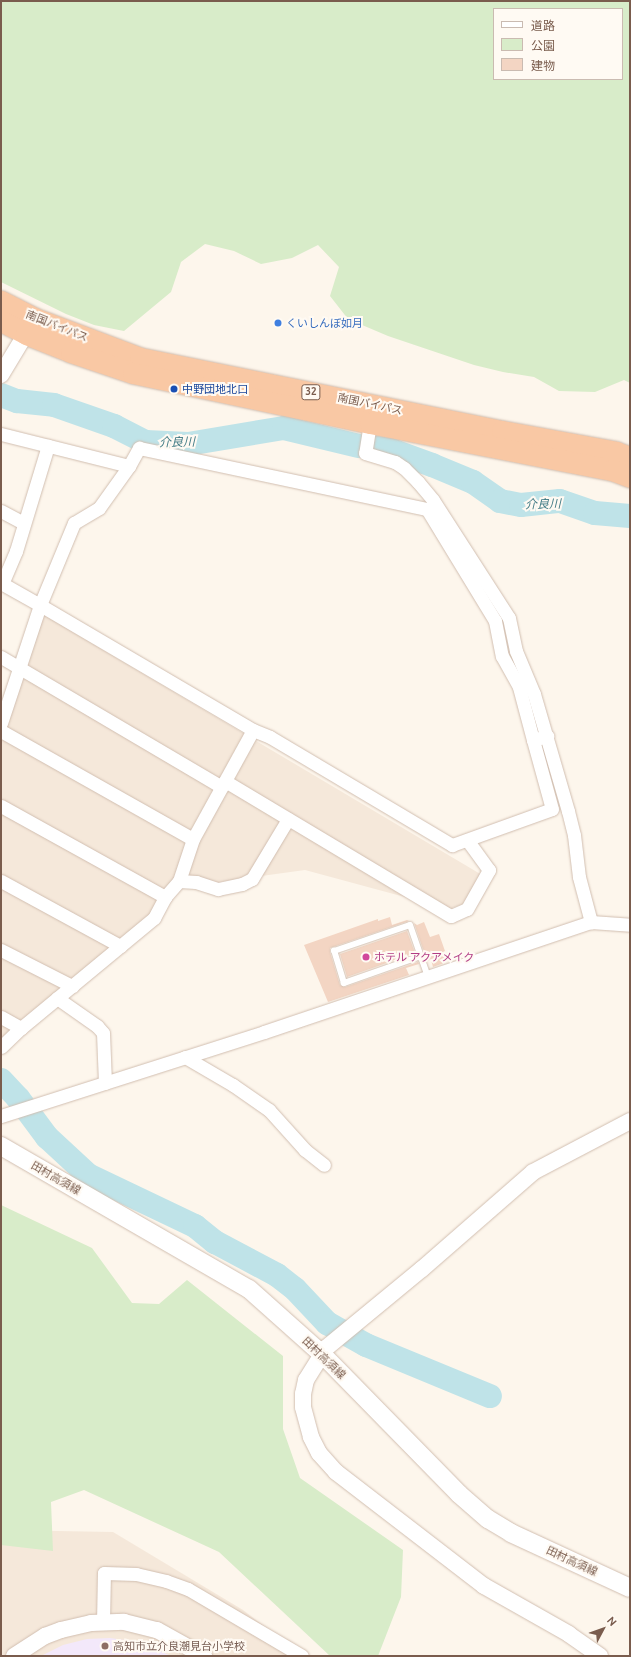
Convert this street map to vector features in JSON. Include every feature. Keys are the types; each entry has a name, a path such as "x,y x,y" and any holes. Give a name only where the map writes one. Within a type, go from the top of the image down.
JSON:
{"highway":[{"name":"南国バイパス","path":"1,301 30,326 71,352 133,373 370,423 612,470 630,477"},
{"name":"南国バイパス","path":"1,321 30,326 140,358 502,431 616,452 630,457"}],"main road":[{"name":"田村高須線","path":"1,1146 249,1289 322,1354 459,1494 488,1519 511,1533 630,1588"}],"street":[{"path":"1,375 30,326"},
{"path":"370,423 365,453 395,462 404,468 418,482 432,500 508,618 516,651 534,694 574,836 579,877 591,922"},
{"path":"1,434 129,466"},
{"path":"1,723 40,605 74,523 99,508 129,466 139,448 427,509 495,621 502,656 519,687 552,809 452,846 270,737 253,730 40,605 1,584 16,551 48,446"},
{"path":"1,512 24,523"},
{"path":"1,658 20,667 223,784 288,819 451,916 467,909 489,870 467,840"},
{"path":"1,1047 21,1028 154,918 165,897 179,880 193,839 253,730"},
{"path":"1,731 193,839"},
{"path":"533,740 546,736"},
{"path":"1,806 165,897"},
{"path":"179,880 196,882 218,889 242,884 252,879 288,819"},
{"path":"1,881 120,946"},
{"path":"1,1116 185,1057 591,922 630,925"},
{"path":"1,950 72,986"},
{"path":"57,998 97,1026 103,1033 105,1083"},
{"path":"1,1017 21,1028"},
{"path":"185,1057 233,1085 269,1110 305,1150 324,1165"},
{"path":"600,1656 569,1634 484,1586 336,1472 320,1453 311,1437 303,1406 306,1380 322,1354 336,1339 422,1269 533,1172 630,1121"},
{"path":"103,1623 104,1573 136,1574 166,1581 188,1589 302,1656"},
{"path":"14,1656 45,1636 60,1630 91,1623 124,1622 157,1630 204,1656"}],"lane":[{"path":"421,956 344,983 334,951 410,925 421,956 428,976"}],"shaded area":[{"path":"44,615 482,875 463,904 449,909 305,870 183,887 1,1041 1,742"},
{"path":"1,1530 113,1532 243,1610 303,1656 1,1656"},
{"name":"高知市立介良潮見台小学校","path":"110,1638 132,1641 154,1648 171,1656 41,1656 63,1645 87,1639"}],"green space":[{"path":"1,1 630,1 630,383 624,380 595,392 559,391 534,377 474,365 388,336 348,319 330,296 339,267 318,245 292,258 261,264 234,251 205,244 181,262 171,292 124,331 94,325 66,314 1,282"},
{"path":"1,1205 92,1248 132,1303 159,1304 187,1280 283,1356 283,1429 300,1478 403,1550 401,1597 378,1656 330,1656 219,1552 84,1490 51,1502 53,1551 1,1545"}],"building":[{"path":"390,917 392,925 407,920 409,921 330,948 340,985 345,987 418,962 419,964 406,968 409,975 328,1002 304,945 378,919 378,921"},
{"path":"424,922 430,937 439,934 445,951 443,952 445,960 444,963 433,967 431,960 427,961 414,923 417,925"},
{"path":"407,931 415,953 347,977 340,954"}],"waterway":[{"name":"介良川","path":"1,395 17,401 54,405 114,426 146,442 188,444 284,428 359,446"},
{"name":"介良川","path":"371,447 391,450 473,482 500,501 521,505 560,501 595,513 630,516"},
{"path":"1,1080 18,1098 47,1137 88,1175 195,1226 215,1242 277,1275 295,1289 327,1323 366,1345 490,1396"}],"place":[{"name":"くいしんぼ如月","path":"278,323"},
{"name":"中野団地北口","path":"174,389"},
{"name":"ホテル アクアメイク","path":"366,957"},
{"name":"高知市立介良潮見台小学校","path":"105,1646"}]}
